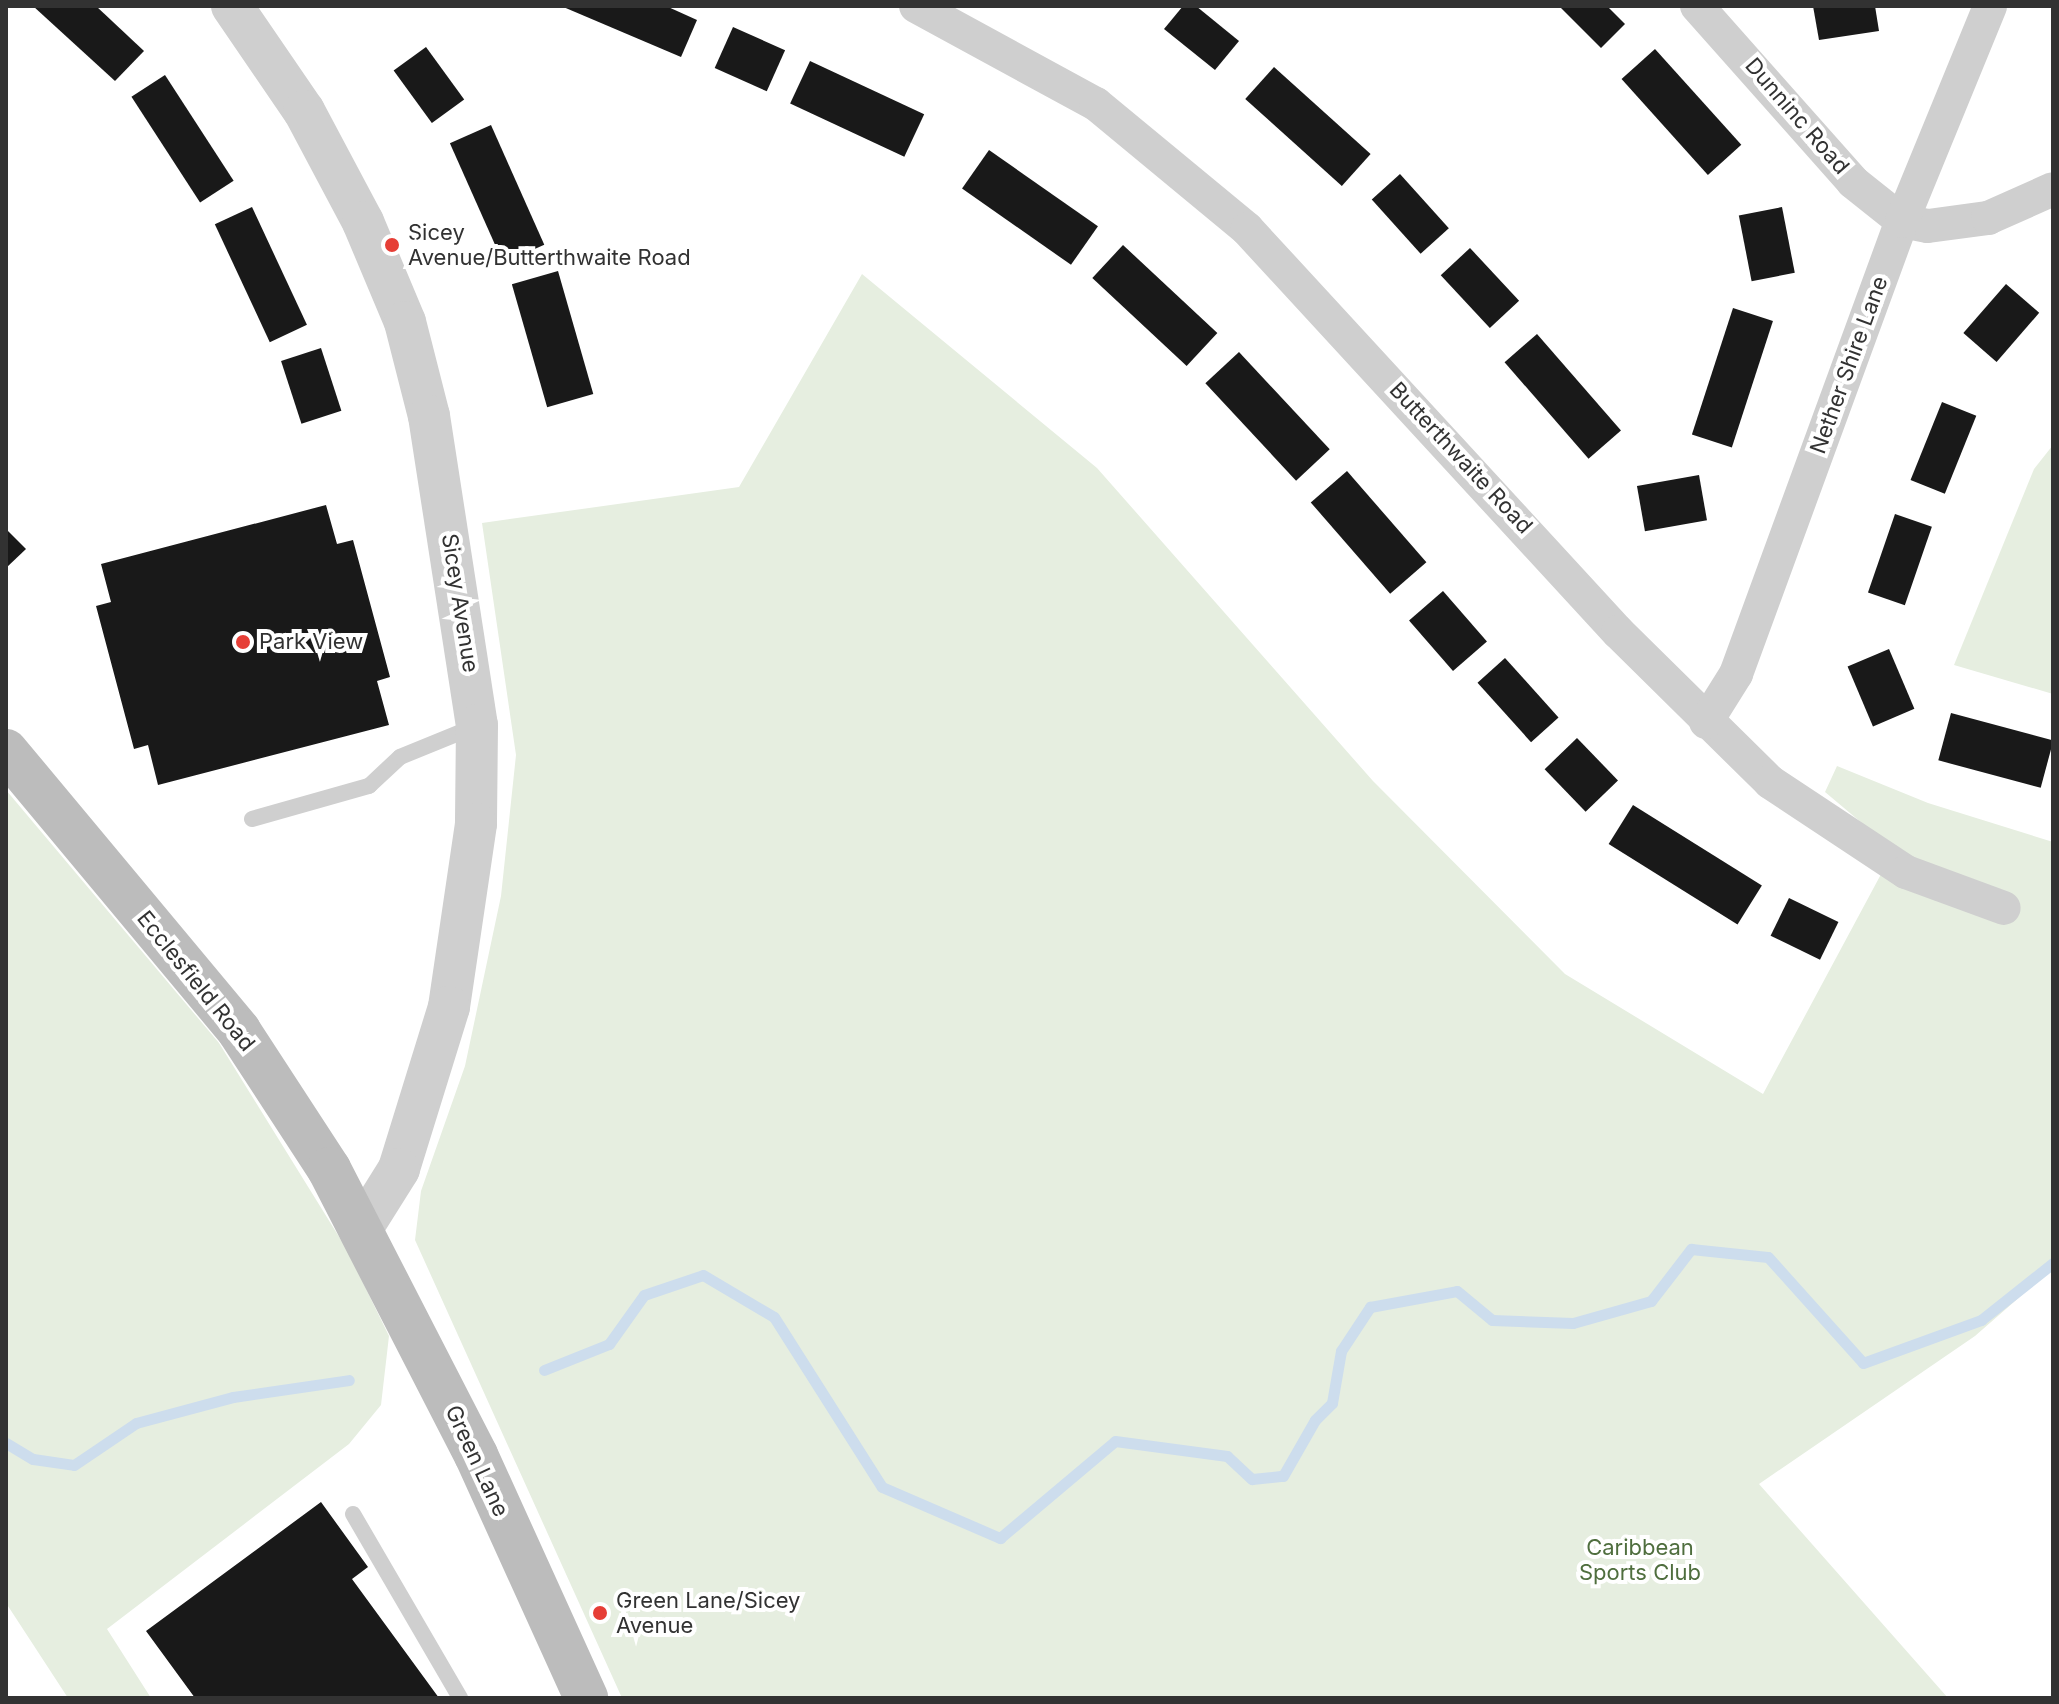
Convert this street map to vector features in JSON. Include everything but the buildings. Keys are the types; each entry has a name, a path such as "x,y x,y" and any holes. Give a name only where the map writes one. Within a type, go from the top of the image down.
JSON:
{"main road":[{"name":"Ecclesfield Road","path":"6,751 239,1031 362,1228"},
{"name":"Green Lane","path":"362,1228 476,1455 586,1698"}],"street":[{"name":"Sicey Avenue","path":"232,6 304,111 363,222 405,322 429,416 477,725 476,824 449,1007 399,1169 362,1228"},
{"name":"Butterthwaite Road","path":"916,6 1096,104 1201,187 1314,300 1706,722 1770,782 1849,838 1906,872 2004,908"},
{"name":"Dunninc Road","path":"1697,6 1853,182 1902,221"},
{"name":"Nether Shire Lane","path":"1706,722 1736,674 1902,221 1990,6"},
{"path":"1902,221 1928,226 1988,218 2053,189"}],"lane":[{"path":"252,819 369,786 400,757 477,725"},
{"path":"353,1514 460,1698"}],"green space":[{"name":"Caribbean Sports Club","path":"862,274 1097,468 1373,781 1565,974 1763,1094 1894,850 1825,792 1837,766 1928,803 2053,842 2053,1268 1975,1336 1759,1484 1948,1698 622,1698 415,1240 421,1191 465,1066 501,896 516,755 482,523 739,487"},
{"path":"2053,445 2053,694 1954,665 2034,469"},
{"path":"6,790 219,1043 346,1248 389,1336 381,1405 349,1444 107,1629 151,1698 68,1698 6,1603"}],"waterway":[{"path":"544,1370 609,1344 644,1295 703,1275 774,1317 882,1487 1000,1538 1115,1441 1227,1456 1252,1479 1283,1476 1315,1420 1332,1403 1341,1351 1370,1307 1457,1291 1492,1320 1573,1323 1651,1301 1691,1249 1768,1257 1863,1363 1981,1320 2053,1263"},
{"path":"6,1443 33,1459 74,1465 136,1423 233,1397 349,1380"}],"place":[{"name":"Sicey Avenue/Butterthwaite Road","path":"392,245"},
{"name":"Park View","path":"243,642"},
{"name":"Green Lane/Sicey Avenue","path":"600,1613"}]}
